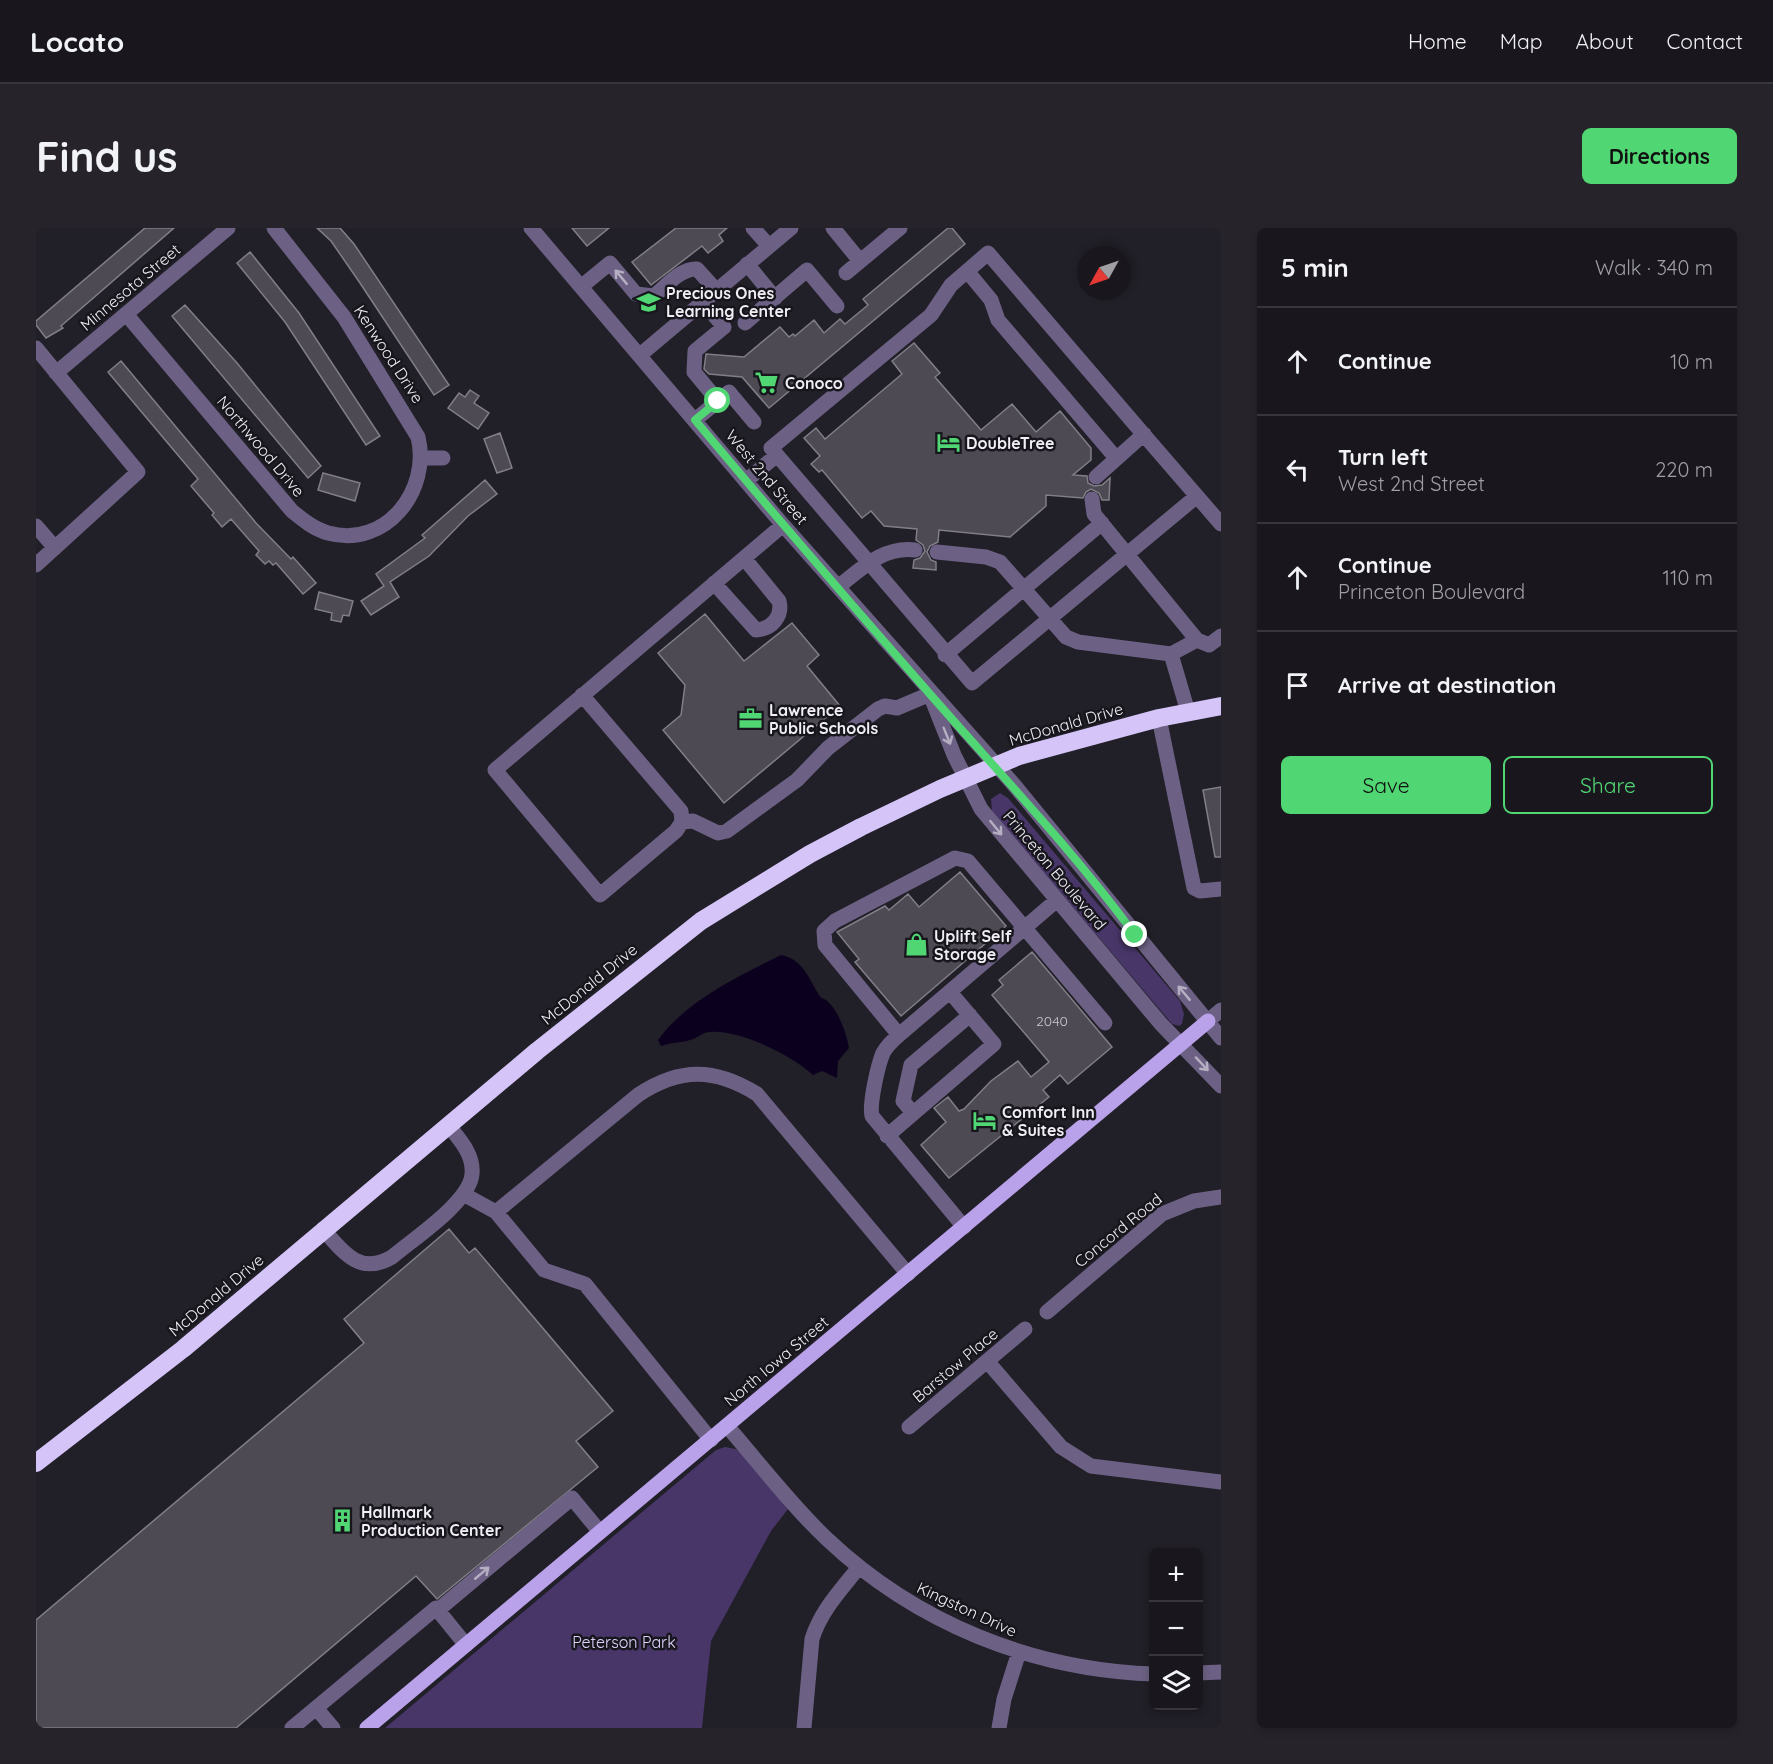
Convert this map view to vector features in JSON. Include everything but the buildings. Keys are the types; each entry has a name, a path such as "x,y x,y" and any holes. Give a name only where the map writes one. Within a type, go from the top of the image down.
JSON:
{"highway":[{"name":"McDonald Drive","path":"65,1439 183,1349 448,1125 629,976 701,921 820,849 996,766 1076,739 1159,718 1221,706"},
{"path":"36,1453 65,1439"},
{"path":"36,1462 65,1439"}],"main road":[{"name":"North Iowa Street","path":"367,1728 1208,1021"}],"street":[{"name":"Minnesota Street","path":"56,373 228,228"},
{"name":"Kenwood Drive","path":"274,228 344,317 408,416 418,436 422,458 414,490 399,513"},
{"name":"West 2nd Street","path":"531,228 783,525 996,766"},
{"path":"753,228 769,246"},
{"path":"640,355 791,228"},
{"path":"833,228 860,261"},
{"path":"846,273 900,228"},
{"path":"1197,496 972,683 945,655 771,448 931,315 951,285 988,253 1144,435 1197,496 1221,524"},
{"path":"582,286 610,263 636,294 654,296 684,271 691,269 697,269 716,290"},
{"path":"747,264 775,297"},
{"path":"745,323 807,270 837,306"},
{"path":"967,271 991,300 998,320 1116,458"},
{"path":"703,302 724,327 695,351 694,372 718,401"},
{"name":"Northwood Drive","path":"126,314 292,511 309,525 346,544 399,513"},
{"path":"36,348 138,472 36,565"},
{"path":"695,420 729,392 754,422"},
{"path":"1096,477 1144,435"},
{"path":"746,481 777,455"},
{"path":"422,458 442,458"},
{"path":"1092,499 1094,514 1197,640 1209,645 1221,636"},
{"path":"945,655 1101,523"},
{"path":"582,695 681,811 682,822 676,831 600,895 495,770 582,695 783,525"},
{"path":"36,526 55,548"},
{"path":"838,587 868,563 888,552 915,550"},
{"path":"937,552 986,557 1000,562 1066,637 1078,642 1171,654 1197,640"},
{"path":"714,583 750,626 756,630 764,630 781,610 779,601 744,558"},
{"path":"1171,654 1188,712"},
{"path":"682,822 693,821 718,833 727,831 792,784 828,748 885,706 897,708 930,694"},
{"name":"West 2nd Street","path":"930,694 965,779"},
{"path":"1159,718 1194,888 1200,891 1221,889"},
{"name":"Princeton Boulevard","path":"996,766 1100,887 1135,935 1221,1038"},
{"name":"Princeton Boulevard","path":"965,779 981,809 1161,1024 1221,1086"},
{"path":"899,1035 825,945 822,937 829,926 955,858 968,861 1105,1023"},
{"path":"964,1227 872,1116 871,1106 884,1052 899,1035 1057,900"},
{"path":"887,1136 994,1044 950,992"},
{"path":"1208,1021 1221,1010"},
{"path":"913,1113 903,1101 912,1065 970,1015"},
{"path":"496,1212 638,1095 657,1082 698,1073 737,1082 757,1094 908,1274"},
{"path":"323,1230 355,1261 380,1264 392,1257 465,1195 472,1174 471,1159 464,1144 448,1125"},
{"path":"465,1195 496,1212 544,1270 585,1284 711,1440"},
{"name":"Concord Road","path":"1047,1312 1162,1214 1185,1203 1221,1197"},
{"name":"Barstow Place","path":"909,1427 1025,1329"},
{"path":"987,1361 1061,1447 1091,1466 1221,1482"},
{"name":"Kingston Drive","path":"728,1426 793,1504 859,1567 912,1604 976,1636 1019,1653 1090,1668 1149,1674"},
{"path":"292,1728 572,1498 600,1532"},
{"path":"804,1728 812,1639 816,1625 823,1612 859,1567"},
{"path":"438,1610 466,1645"},
{"path":"999,1728 1004,1699 1019,1653"},
{"path":"1203,1673 1221,1672"},
{"path":"316,1708 333,1728"}],"green space":[{"path":"1000,793 1008,798 1180,1001 1184,1014 1182,1024 1179,1026 1172,1024 992,811 991,799"},
{"name":"Peterson Park","path":"725,1447 736,1449 742,1454 788,1509 771,1531 711,1641 702,1728 385,1728 716,1450"}],"shaded area":[{"path":"781,955 789,957 800,965 820,997 831,1005 841,1022 849,1048 838,1061 837,1078 822,1071 813,1075 793,1060 765,1045 722,1032 708,1032 689,1040 661,1046 658,1040 683,1013 714,991"}],"place":[{"name":"Precious Ones Learning Center","path":"648,302"},
{"name":"Conoco","path":"767,383"},
{"name":"DoubleTree","path":"948,443"},
{"name":"Lawrence Public Schools","path":"751,719"},
{"name":"Uplift Self Storage","path":"916,945"},
{"name":"Comfort Inn & Suites","path":"984,1121"},
{"name":"Hallmark Production Center","path":"343,1521"}],"route":[{"path":"718,401 695,420 930,694 1015,786 1100,887 1135,935"}]}
